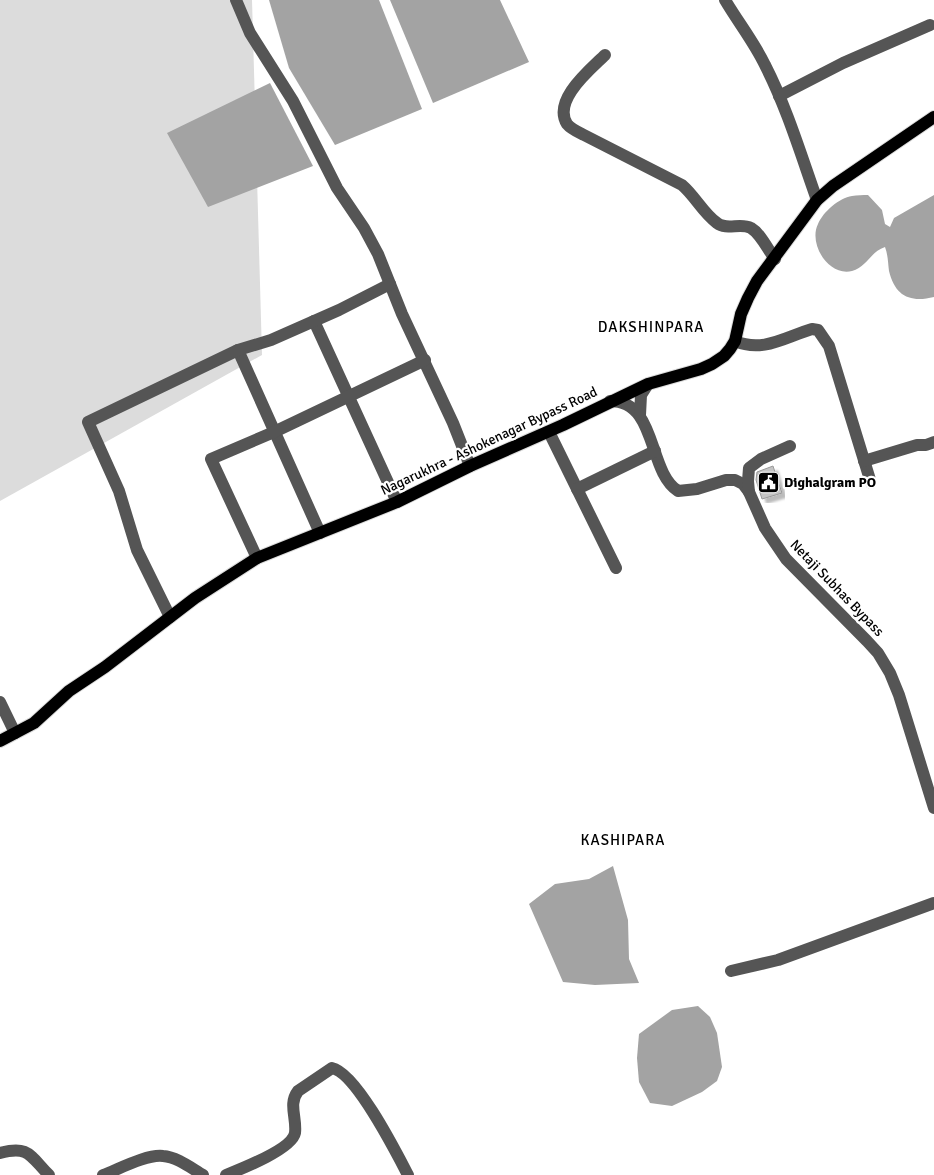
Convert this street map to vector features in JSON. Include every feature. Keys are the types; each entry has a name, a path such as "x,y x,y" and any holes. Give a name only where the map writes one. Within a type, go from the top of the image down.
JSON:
{"main road":[{"name":"Nagarukhra - Ashokenagar Bypass Road","path":"0,741 34,723 69,691 210,588 257,558 397,502 470,466 549,432 648,384 701,369 724,356 735,341 741,314 748,298 817,200 833,186 934,117"}],"street":[{"path":"236,0 250,33 293,101 337,188 364,228 378,254 402,314 425,360 470,466"},
{"path":"725,0 764,63 780,96 817,200"},
{"path":"780,96 843,63 930,25"},
{"path":"605,55 573,87 567,96 565,117 567,123 584,135 682,185 719,225 751,228 756,232 775,260"},
{"path":"170,617 137,550 119,491 88,422 238,350 272,340 390,284"},
{"path":"314,320 397,502"},
{"path":"735,341 746,346 763,345 812,329 818,330 829,346 871,483"},
{"path":"238,350 320,532"},
{"path":"257,558 211,459 274,432 425,360"},
{"path":"640,415 641,395 648,384"},
{"path":"610,401 623,402 640,415 672,488 684,492 726,480 735,480 743,484 749,492"},
{"path":"549,432 616,568"},
{"path":"864,461 917,445 926,445 934,442"},
{"path":"749,492 749,468 761,459 790,446"},
{"path":"577,488 655,451"},
{"name":"Netaji Subhas Bypass","path":"749,492 766,528 786,559 868,641 890,672 934,808"},
{"path":"0,702 16,733"},
{"path":"731,971 778,960 934,904"},
{"path":"226,1175 289,1143 295,1132 293,1105 295,1095 312,1080 332,1068 342,1073 372,1110 408,1175"},
{"path":"0,1153 19,1149 25,1151 48,1175"},
{"path":"103,1175 148,1158 163,1155 203,1175"}],"shaded area":[{"path":"0,0 252,0 262,355 0,501"},
{"path":"269,0 379,0 422,109 335,145 289,68"},
{"path":"390,0 500,0 529,62 433,103"},
{"path":"270,83 313,166 208,207 167,133"},
{"path":"868,195 882,210 885,224 890,227 894,218 934,195 934,297 925,299 911,298 900,292 895,286 889,271 885,247 852,271 844,272 836,269 828,264 823,257 818,249 816,232 818,224 824,215 832,206 847,197"},
{"path":"613,866 628,920 629,959 639,983 595,985 563,982 529,904 555,884 589,879"},
{"path":"698,1006 710,1017 717,1033 722,1067 717,1081 702,1092 672,1106 650,1103 639,1082 637,1058 639,1034 672,1010"}],"building":[{"name":"Dighalgram PO","path":"773,466 782,493 762,499 756,480 757,472"}],"place":[{"name":"Dighalgram PO","path":"768,482"}],"district":[{"name":"DAKSHINPARA","path":"651,327"},
{"name":"KASHIPARA","path":"623,840"}]}
